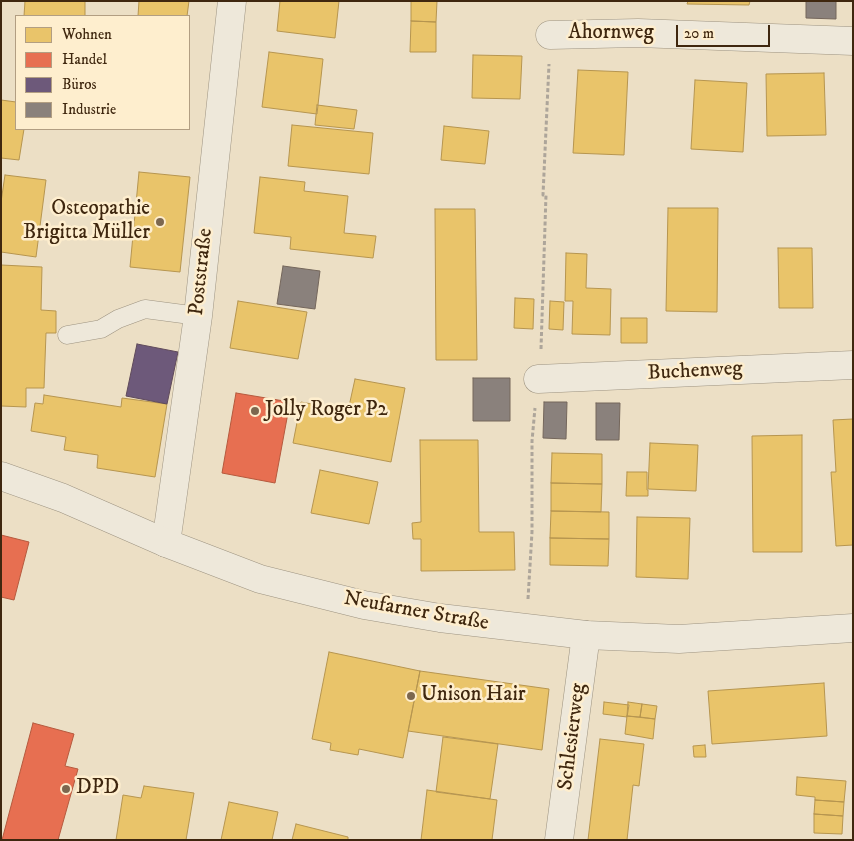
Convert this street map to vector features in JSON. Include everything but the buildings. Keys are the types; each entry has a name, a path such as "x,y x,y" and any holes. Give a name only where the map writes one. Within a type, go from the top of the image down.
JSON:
{"street":[{"name":"Poststraße","path":"166,543 198,316 232,1"},
{"name":"Ahornweg","path":"550,35 638,33 853,41"},
{"name":"Buchenweg","path":"538,379 853,365"},
{"name":"Neufarner Straße","path":"1,476 63,498 166,543 260,579 364,605 526,630 586,635 679,639 853,628"},
{"name":"Schlesierweg","path":"559,840 586,635"}],"lane":[{"path":"67,335 101,329 118,319 145,309 198,316"}],"path":[{"path":"526,630 532,532 532,441 541,352 546,196 543,195 550,35"}],"place":[{"name":"Osteopathie Brigitta Müller","path":"160,222"},
{"name":"Jolly Roger P2","path":"255,411"},
{"name":"Unison Hair","path":"411,696"},
{"name":"DPD","path":"66,789"}]}
